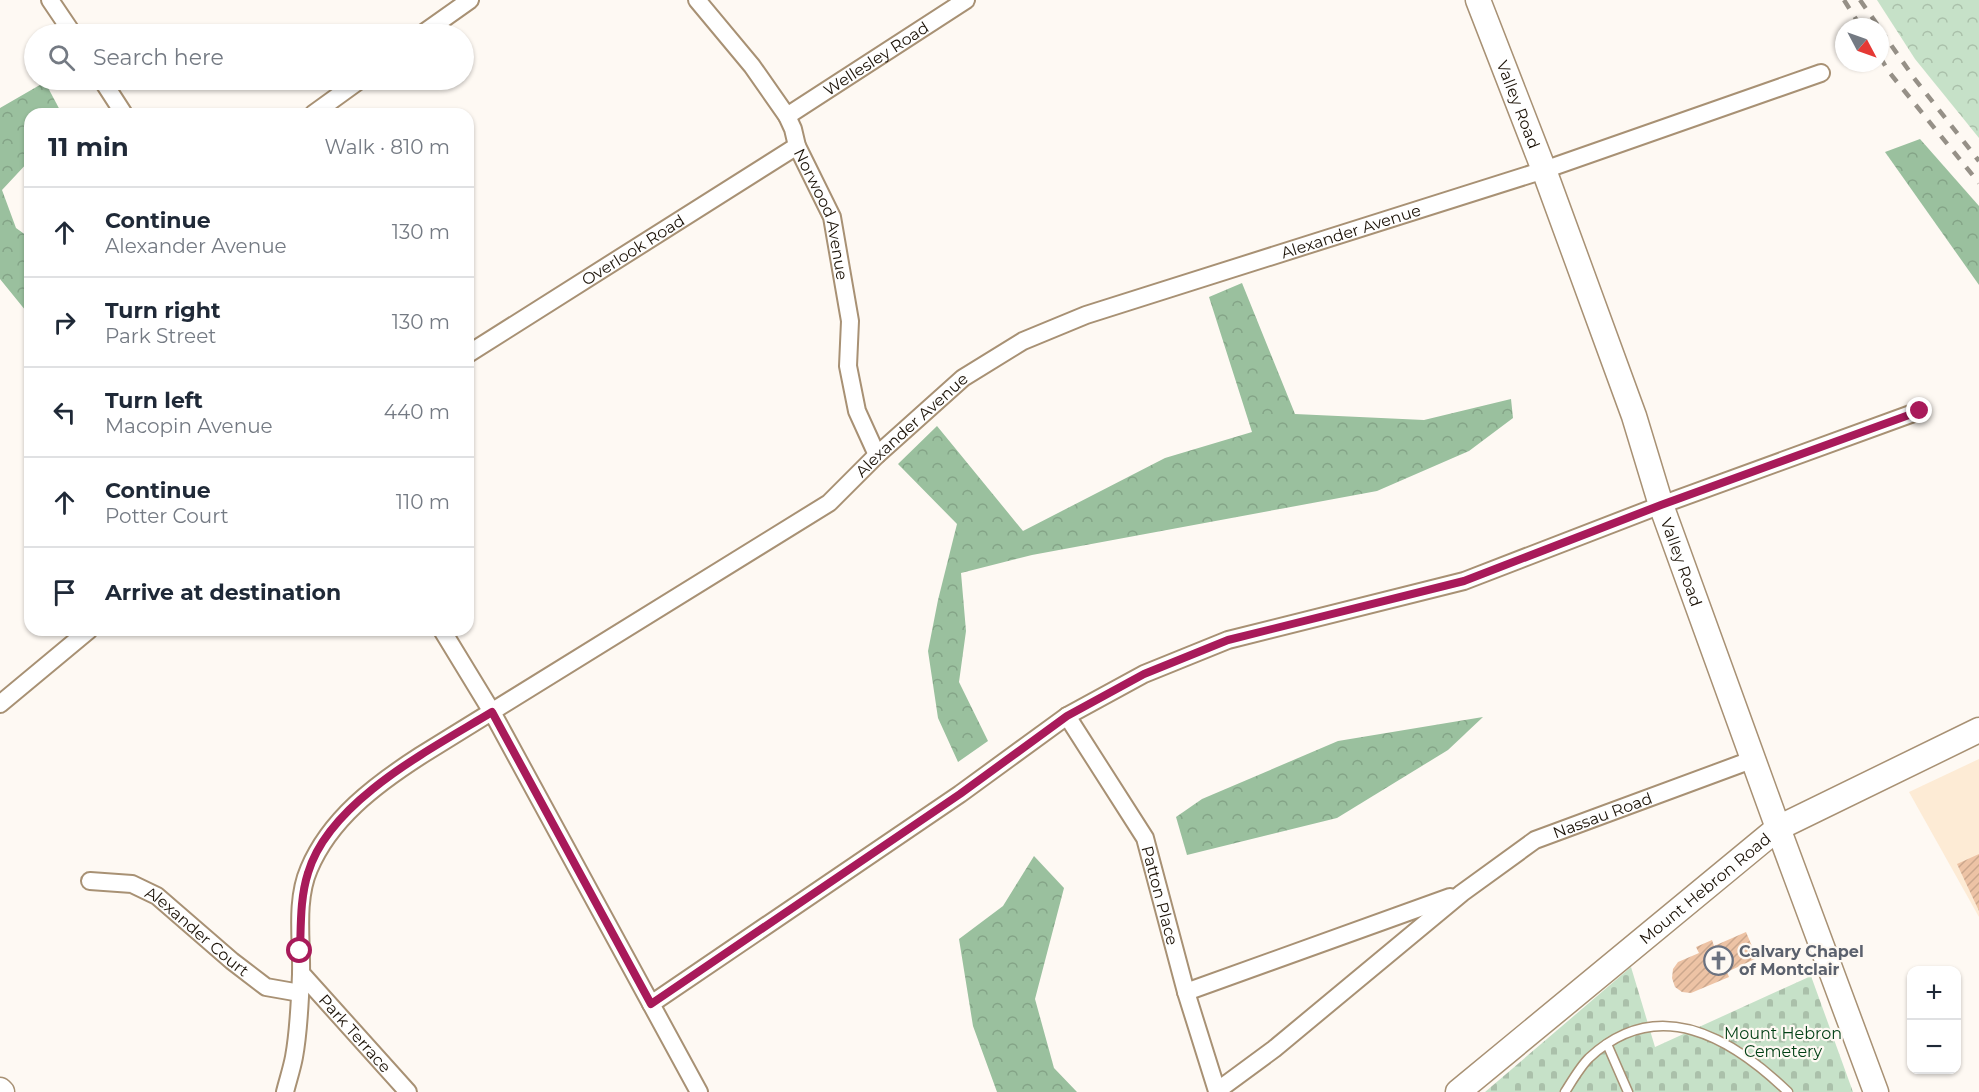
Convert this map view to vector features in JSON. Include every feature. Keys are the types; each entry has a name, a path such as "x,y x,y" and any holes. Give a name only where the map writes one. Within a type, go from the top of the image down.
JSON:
{"main road":[{"name":"Valley Road","path":"1478,0 1544,170 1634,416 1661,505 1876,1092"},
{"name":"Mount Hebron Road","path":"1458,1092 1778,828 1979,730"}],"street":[{"path":"50,0 66,24"},
{"path":"436,24 470,0"},
{"name":"Norwood Avenue","path":"697,0 752,66 787,116 797,146 832,217 849,321 848,366 857,411 877,455"},
{"name":"Wellesley Road","path":"787,116 966,0"},
{"name":"Alexander Avenue","path":"285,1092 294,1057 301,974 302,895 308,871 326,836 360,800 394,773 829,503 877,455 963,378 1023,341 1086,315 1544,170 1821,73"},
{"path":"108,90 120,108"},
{"path":"321,108 346,90"},
{"name":"Overlook Road","path":"474,350 797,146"},
{"path":"651,1004 960,794 1067,716 1144,674 1228,640 1464,581 1661,505 1920,411"},
{"path":"0,704 82,636"},
{"path":"446,636 492,712 699,1092"},
{"name":"Patton Place","path":"1067,716 1145,838 1186,992 1217,1090"},
{"name":"Nassau Road","path":"1217,1090 1275,1049 1462,893 1535,840 1754,759"},
{"name":"Alexander Court","path":"90,881 132,884 157,896 232,961 266,987 300,993"},
{"name":"Nassau Road","path":"1186,992 1462,893"},
{"name":"Park Terrace","path":"301,974 408,1092"}],"lane":[{"path":"1565,1092 1587,1060 1613,1038 1652,1026 1680,1026 1717,1039 1770,1076 1788,1092"},
{"path":"1606,1044 1628,1092"}],"shaded area":[{"path":"1979,759 1979,917 1909,792"}],"green space":[{"path":"1877,0 1979,0 1979,138 1915,59"},
{"path":"31,90 49,90 59,108 24,108 24,166 2,190 16,228 24,234 24,309 0,279 0,108"},
{"path":"1920,139 1979,206 1979,285 1885,152"},
{"path":"1242,283 1295,414 1424,420 1511,399 1513,418 1469,451 1377,491 1032,555 961,573 966,631 959,682 988,741 958,762 938,718 928,651 957,524 898,464 937,426 1023,531 1165,458 1252,432 1209,297"},
{"path":"1483,717 1448,750 1337,818 1187,855 1176,817 1202,799 1338,741"},
{"path":"1034,856 1064,888 1035,999 1054,1068 1077,1092 997,1092 973,1026 959,939 1003,906"},
{"name":"Mount Hebron Cemetery","path":"1631,967 1655,1047 1811,976 1853,1092 1485,1092"}],"building":[{"path":"1979,854 1979,911 1957,864"},
{"name":"Calvary Chapel of Montclair","path":"1746,932 1757,958 1727,972 1729,977 1691,993 1682,992 1675,987 1672,978 1673,969 1678,962 1699,953 1696,947 1712,940 1714,946"}],"railway":[{"path":"1844,0 1855,18"},
{"path":"1860,0 1873,18"},
{"path":"1889,42 1979,161"},
{"path":"1889,72 1979,183"}],"place":[{"name":"Calvary Chapel of Montclair","path":"1718,960"}],"route":[{"path":"300,951 302,895 308,871 326,836 360,800 394,773 492,712 651,1004 960,794 1067,716 1144,674 1228,640 1464,581 1661,505 1920,411"}]}
